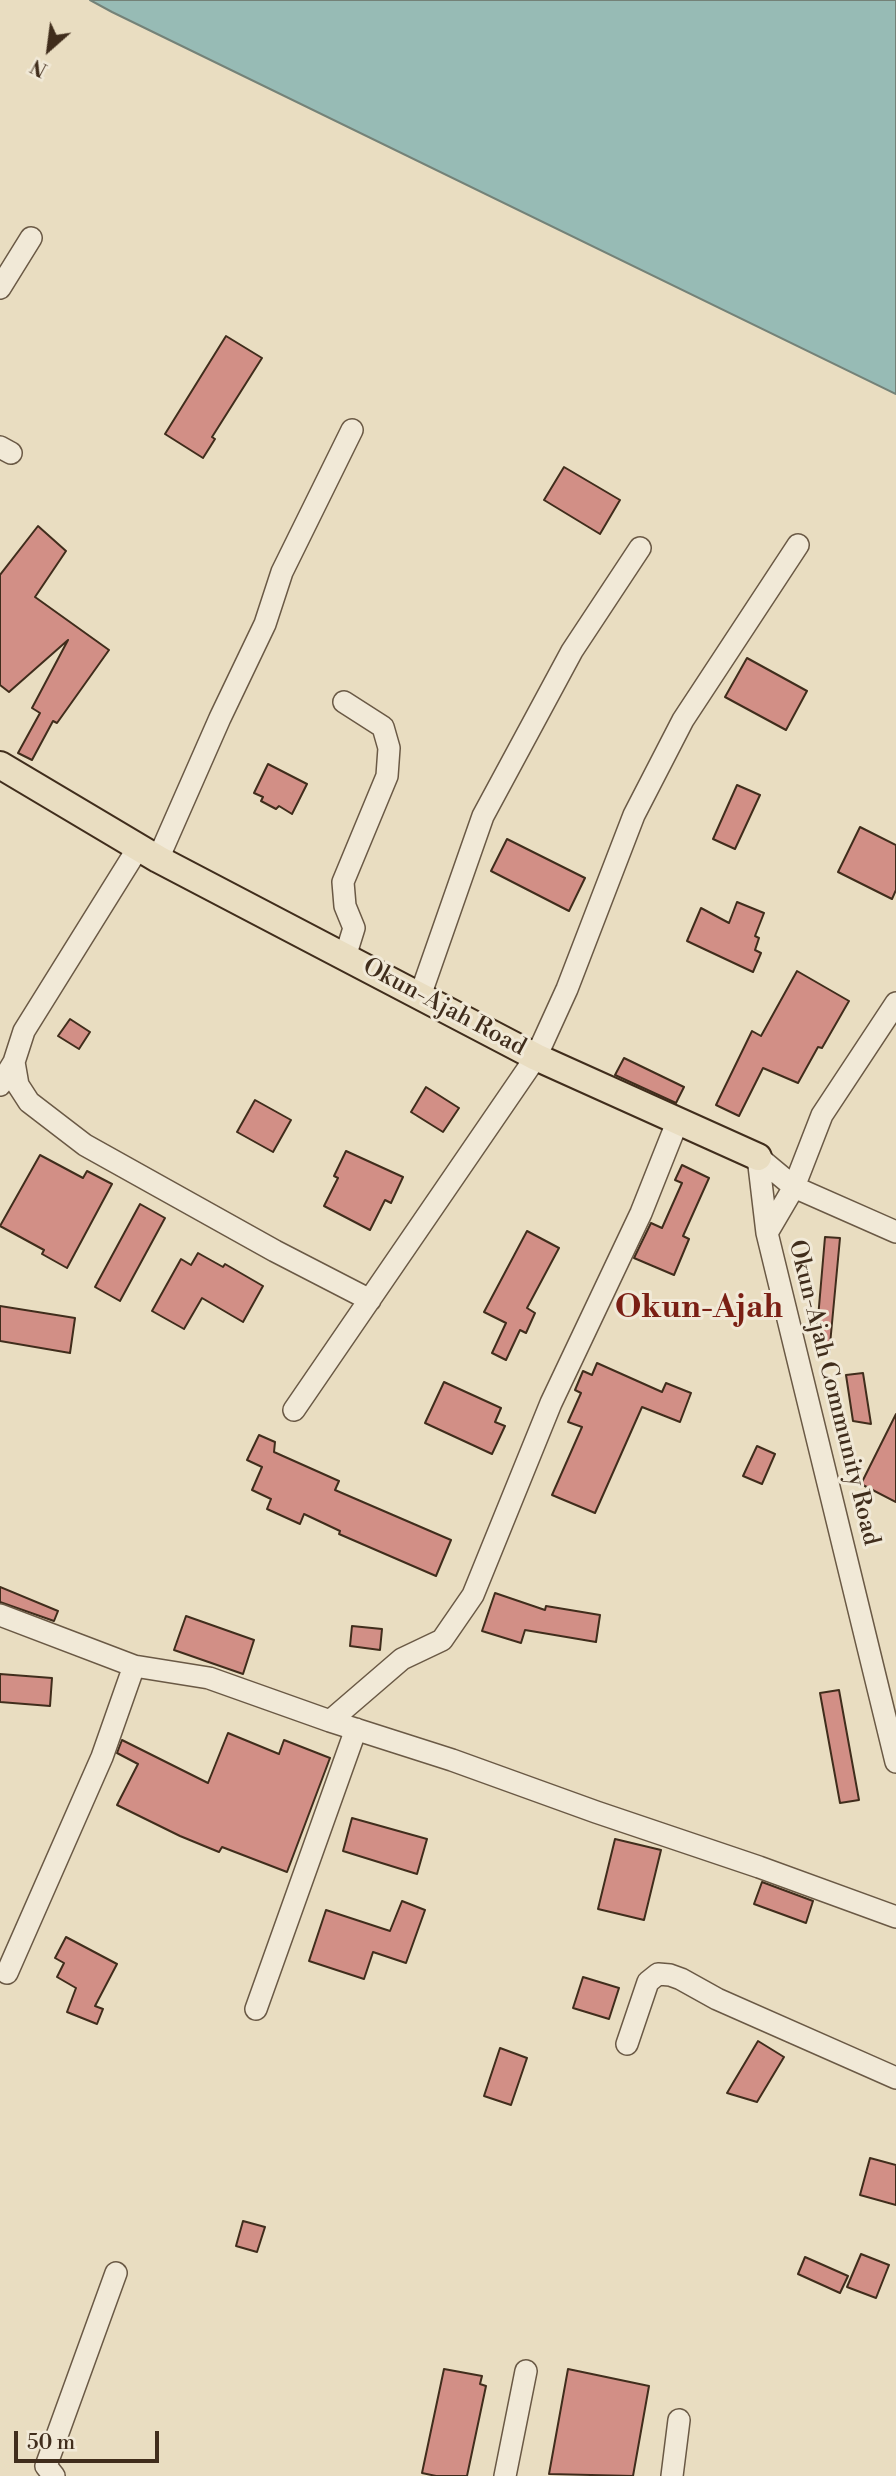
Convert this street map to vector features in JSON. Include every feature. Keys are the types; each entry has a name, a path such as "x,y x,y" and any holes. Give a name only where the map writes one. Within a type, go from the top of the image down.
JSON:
{"main road":[{"name":"Okun-Ajah Road","path":"0,765 148,853 536,1057 758,1157"}],"street":[{"path":"0,288 31,238"},
{"path":"0,1085 14,1062 24,1031 148,853 220,718 265,624 282,572 352,430"},
{"path":"294,1410 536,1057 568,989 634,815 683,720 798,545"},
{"path":"420,996 483,816 572,651 639,548"},
{"path":"344,702 383,727 389,748 387,776 343,882 345,906 354,928 345,957"},
{"path":"767,1233 794,1187 822,1115 896,1003"},
{"path":"14,1062 18,1085 29,1102 85,1145 275,1251 370,1300"},
{"path":"330,1721 402,1659 442,1640 473,1595 551,1403 641,1213 678,1120"},
{"name":"Okun-Ajah Road","path":"758,1157 794,1187 896,1232"},
{"name":"Okun-Ajah Community Road","path":"758,1157 767,1233 896,1762"},
{"path":"0,1615 134,1666 209,1678 452,1760 896,1917"},
{"path":"7,1973 102,1757 134,1666"},
{"path":"256,2009 356,1729"},
{"path":"627,2044 648,1982 658,1974 670,1975 740,2010 896,2078"},
{"path":"54,2476 46,2466 116,2273"},
{"path":"505,2476 526,2371"},
{"path":"672,2476 679,2420"}],"water":[{"path":"90,0 896,0 896,394 112,12"}],"building":[{"path":"226,336 262,358 212,437 215,439 203,458 165,434"},
{"path":"564,467 620,500 600,534 544,500"},
{"path":"38,526 66,551 35,597 109,650 57,723 53,721 32,760 18,753 40,713 32,708 68,640 9,692 0,685 0,575"},
{"path":"747,658 807,691 786,730 725,697"},
{"path":"268,764 307,784 292,814 279,806 276,809 261,801 263,797 254,793"},
{"path":"737,785 760,795 735,849 713,839"},
{"path":"860,827 896,845 896,890 892,899 838,872"},
{"path":"507,839 585,878 569,911 491,871"},
{"path":"737,902 764,913 755,936 759,938 755,950 761,953 753,972 687,941 701,908 729,923"},
{"path":"797,971 849,1001 822,1048 818,1047 798,1083 763,1068 739,1116 716,1105 752,1031 761,1036"},
{"path":"70,1019 90,1032 79,1049 58,1036"},
{"path":"624,1058 684,1087 676,1103 615,1075"},
{"path":"426,1087 459,1108 443,1132 411,1112"},
{"path":"255,1100 291,1120 273,1152 237,1132"},
{"path":"346,1151 403,1177 391,1203 385,1200 370,1230 324,1206 338,1178 334,1176"},
{"path":"40,1155 83,1178 87,1171 112,1184 67,1268 42,1254 44,1250 0,1226"},
{"path":"682,1165 709,1178 683,1236 689,1239 674,1275 634,1258 651,1223 662,1228 682,1183 675,1180"},
{"path":"140,1204 165,1218 120,1301 95,1287"},
{"path":"527,1231 559,1248 527,1308 535,1313 526,1333 520,1330 506,1360 492,1353 506,1323 484,1312"},
{"path":"825,1237 840,1238 829,1355 815,1353"},
{"path":"198,1253 223,1267 225,1264 263,1286 243,1322 202,1298 184,1329 152,1311 181,1259 191,1265"},
{"path":"0,1306 75,1318 70,1353 0,1341"},
{"path":"597,1363 662,1392 666,1383 691,1393 680,1422 642,1407 595,1513 552,1495 582,1427 568,1422 581,1393 575,1390 583,1371 592,1375"},
{"path":"863,1373 871,1424 853,1421 846,1375"},
{"path":"444,1382 501,1408 495,1422 505,1426 492,1454 425,1423"},
{"path":"896,1414 896,1502 861,1484"},
{"path":"259,1435 275,1442 274,1452 339,1481 335,1490 451,1540 436,1576 339,1534 340,1531 304,1514 300,1524 267,1509 271,1499 252,1490 262,1467 247,1460"},
{"path":"757,1446 775,1454 762,1484 743,1476"},
{"path":"0,1587 58,1611 54,1621 0,1602"},
{"path":"495,1593 545,1610 546,1606 600,1615 596,1642 525,1630 521,1643 482,1631"},
{"path":"186,1616 254,1640 243,1674 174,1650"},
{"path":"352,1626 382,1629 380,1650 350,1646"},
{"path":"0,1674 52,1678 50,1706 0,1702"},
{"path":"839,1690 859,1800 840,1803 820,1693"},
{"path":"228,1733 279,1754 284,1740 330,1758 287,1872 222,1847 219,1852 117,1805 138,1764 117,1753 122,1740 208,1783"},
{"path":"352,1818 427,1839 417,1874 343,1851"},
{"path":"615,1839 661,1850 644,1920 598,1909"},
{"path":"762,1882 813,1901 806,1923 754,1904"},
{"path":"402,1901 425,1910 406,1963 373,1952 364,1979 309,1961 326,1910 390,1931"},
{"path":"66,1937 117,1964 95,2006 103,2009 97,2024 67,2012 76,1988 57,1977 64,1963 55,1958"},
{"path":"583,1977 619,1988 609,2019 573,2008"},
{"path":"758,2041 784,2057 757,2102 727,2093"},
{"path":"500,2048 527,2058 511,2105 484,2096"},
{"path":"870,2158 896,2165 896,2205 860,2195"},
{"path":"243,2221 265,2227 257,2252 236,2246"},
{"path":"861,2254 889,2265 876,2298 847,2287"},
{"path":"805,2257 848,2276 840,2293 798,2274"},
{"path":"444,2369 482,2376 480,2384 486,2386 467,2476 422,2473"},
{"path":"568,2369 649,2386 633,2476 549,2474"}],"district":[{"name":"Okun-Ajah","path":"699,1309"}]}
